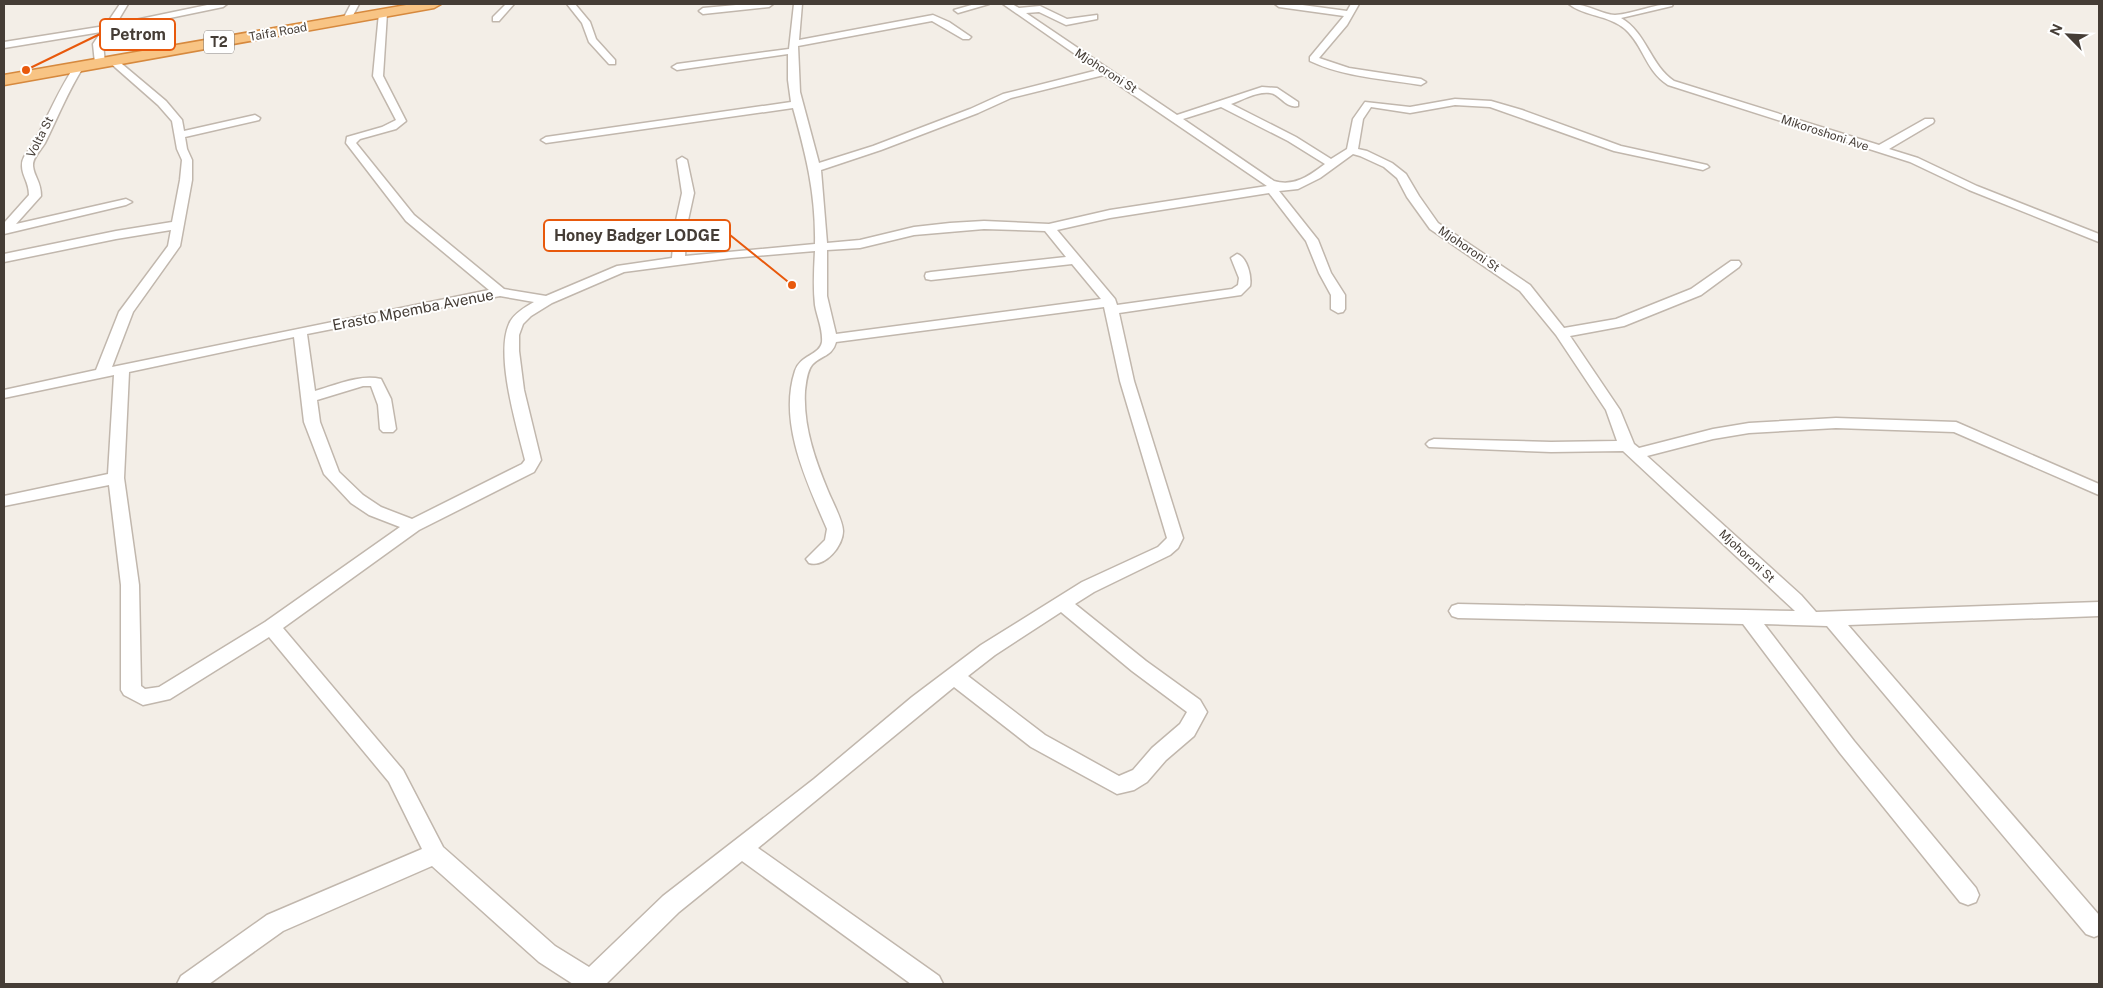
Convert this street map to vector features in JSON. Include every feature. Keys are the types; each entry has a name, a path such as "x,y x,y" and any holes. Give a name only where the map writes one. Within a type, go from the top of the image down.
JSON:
{"highway":[{"name":"Taifa Road","path":"4,80 434,4"}],"street":[{"path":"102,373 126,312 174,246 187,160 179,135 177,120 162,103 106,62 98,44 124,4"},
{"path":"4,45 108,28 224,4"},
{"path":"347,19 355,4"},
{"path":"496,19 510,4"},
{"path":"572,4 586,22 592,40 612,62"},
{"path":"703,10 769,4"},
{"path":"798,4 792,76 797,104 815,168 821,248 819,277 822,312 829,339 829,348 826,352 810,359 804,365 800,376 798,411 802,440 835,529 833,542 815,558"},
{"path":"958,10 985,4"},
{"path":"1280,4 1349,14"},
{"path":"1355,4 1344,23 1313,59 1346,68 1421,82"},
{"name":"Mikoroshoni Ave","path":"1573,4 1612,18 1630,30 1659,76 1671,83 1914,160 1973,188 2099,238"},
{"path":"1612,18 1669,4"},
{"path":"1012,8 1040,9 1066,22 1094,17"},
{"name":"Mjohoroni St","path":"1012,8 1177,118 1277,188"},
{"path":"383,13 378,76 401,120 399,124 351,139 351,143 410,218 500,292"},
{"path":"677,67 793,48 932,18 938,19 966,37"},
{"name":"Volta St","path":"4,230 34,196 35,185 26,167 28,160 39,144 65,88 79,66"},
{"path":"815,168 877,148 974,111 1007,96 1107,71"},
{"path":"1177,118 1269,89 1294,104"},
{"path":"1277,188 1294,187 1316,176 1346,153 1352,151 1355,126 1364,107 1369,104 1410,110 1455,102 1500,106 1618,149 1702,167"},
{"path":"546,140 797,104"},
{"path":"1224,104 1292,139 1332,164"},
{"path":"179,135 255,118"},
{"path":"1878,150 1929,121"},
{"name":"Mjohoroni St","path":"1352,151 1362,153 1388,165 1402,176 1434,226 1525,288 1561,333 1612,410 1632,450 1794,600 1822,619 2094,926"},
{"path":"678,261 681,225 688,193 682,160"},
{"path":"1277,188 1312,240 1325,273 1338,295 1338,309"},
{"name":"Erasto Mpemba Avenue","path":"4,394 251,341 500,292 532,299 547,300 622,269 731,254 860,244 914,231 950,227 984,225 1050,228 1110,214 1277,188"},
{"path":"4,230 126,202"},
{"path":"4,258 116,235 178,225"},
{"path":"271,628 396,776 435,854 547,954 590,983 671,904 988,650 1088,587 1164,551 1172,544 1175,538 1127,381 1111,306 1050,228"},
{"path":"829,339 1236,292 1244,286 1244,278 1237,258"},
{"path":"932,276 1075,260"},
{"path":"1561,333 1619,323 1696,292 1735,264"},
{"path":"122,369 116,478 130,585 131,690 143,697 163,694 271,628 413,526 528,468 533,460 520,408 511,341 516,324 525,314 547,300"},
{"path":"300,332 312,422 332,474 358,499 375,512 413,526"},
{"path":"309,398 362,382 376,382 386,410 388,429"},
{"path":"1434,444 1632,450 1749,428 1836,423 1950,426 1979,436 2099,490"},
{"path":"4,501 116,478"},
{"path":"954,676 1038,741 1104,779 1117,785 1127,784 1140,776 1159,754 1187,730 1197,712 1193,706 1139,666 1062,603"},
{"path":"1458,611 1822,619 2099,609"},
{"path":"1749,618 1847,747 1968,895"},
{"path":"741,848 931,984"},
{"path":"189,984 275,923 435,854"}],"place":[{"name":"Petrom","path":"26,70"},
{"name":"Honey Badger LODGE","path":"792,285"}]}
